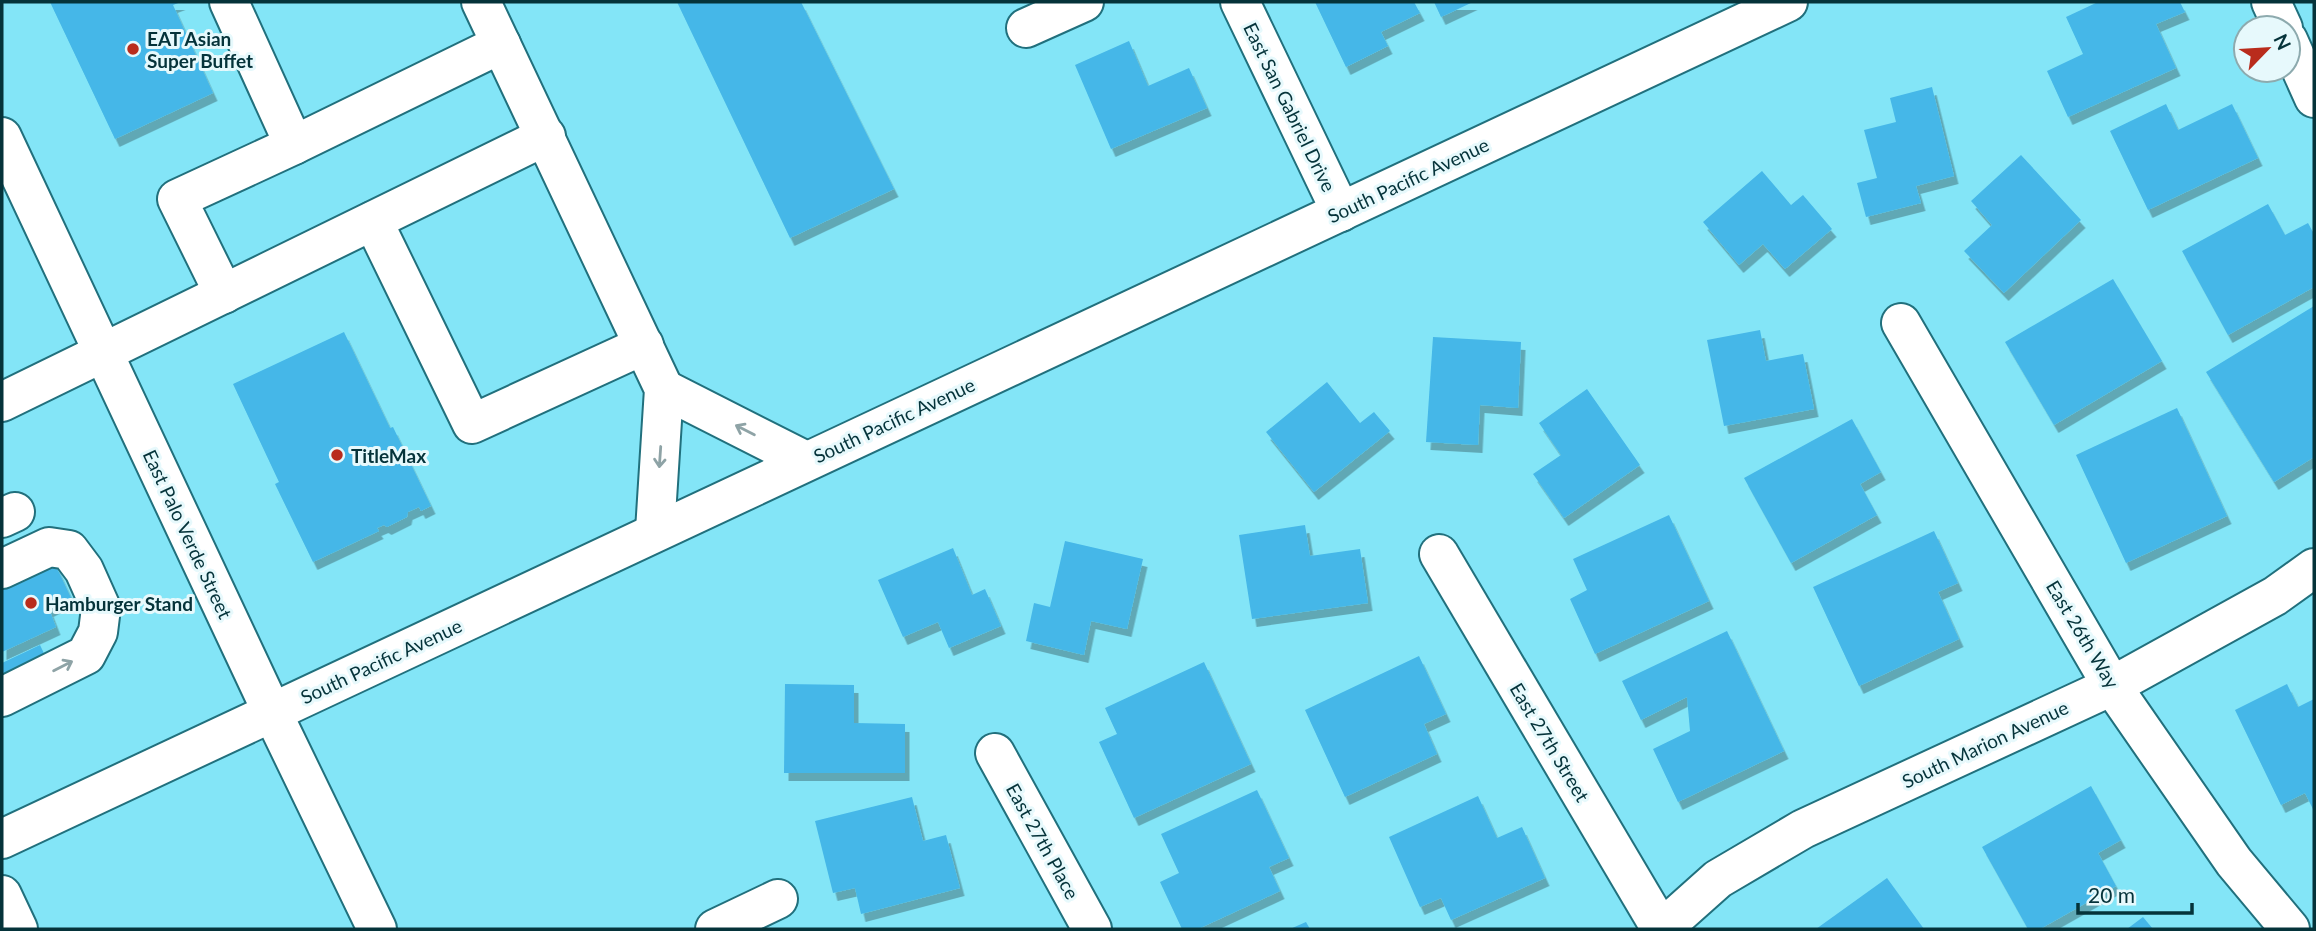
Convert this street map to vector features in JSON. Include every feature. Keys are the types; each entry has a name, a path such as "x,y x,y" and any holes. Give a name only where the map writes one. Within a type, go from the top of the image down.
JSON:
{"street":[{"path":"229,2 294,145"},
{"path":"481,2 664,389 655,531"},
{"path":"1026,28 1084,2"},
{"name":"East San Gabriel Drive","path":"1240,2 1341,212"},
{"name":"South Pacific Avenue","path":"2,839 1788,2"},
{"path":"224,294 177,200 501,44"},
{"path":"2302,71 2314,98"},
{"path":"2,402 546,136"},
{"name":"East Palo Verde Street","path":"2,137 377,929"},
{"path":"373,220 472,424 644,345"},
{"name":"East 26th Way","path":"1901,323 2112,686 2234,862 2290,929"},
{"path":"664,389 806,461"},
{"path":"2,569 49,547 69,550 84,569 100,608 98,632 86,654 2,697"},
{"name":"East 27th Street","path":"1439,554 1662,929"},
{"name":"South Marion Avenue","path":"1662,929 1718,879 1803,829 2112,686 2274,596 2314,568"},
{"name":"East 27th Place","path":"995,753 1092,929"},
{"path":"2,895 18,929"},
{"path":"715,929 778,899"}],"building":[{"name":"EAT Asian Super Buffet","path":"50,2 181,2 173,5 213,93 115,139"},
{"path":"677,2 801,2 894,189 790,238"},
{"path":"1315,2 1414,2 1420,13 1381,32 1388,46 1346,67"},
{"path":"1434,2 1473,2 1441,17"},
{"path":"2098,2 2180,2 2185,12 2156,24 2176,68 2068,117 2047,71 2083,54 2066,17"},
{"path":"1129,41 1148,86 1189,68 1207,108 1111,149 1075,65"},
{"path":"1932,87 1954,176 1916,186 1921,203 1866,217 1857,183 1877,178 1864,130 1896,122 1890,98"},
{"path":"2166,104 2178,130 2232,104 2258,158 2148,210 2110,131"},
{"path":"2021,155 2081,220 2004,293 1964,251 1992,225 1971,201"},
{"path":"1762,171 1791,205 1803,195 1832,229 1785,269 1763,244 1739,265 1703,222"},
{"path":"2268,204 2285,235 2308,223 2314,234 2314,287 2228,335 2182,251"},
{"path":"2113,279 2162,361 2054,425 2005,342"},
{"path":"2314,306 2314,457 2274,482 2206,372"},
{"path":"1760,330 1766,361 1803,354 1814,409 1724,426 1707,340"},
{"name":"TitleMax","path":"344,332 431,506 421,511 419,507 408,512 407,517 387,527 384,525 377,528 379,531 313,562 275,484 279,482 233,384"},
{"path":"1433,337 1521,342 1518,408 1480,405 1478,445 1426,442"},
{"path":"1327,382 1360,423 1374,412 1390,431 1314,492 1266,432"},
{"path":"1587,389 1640,465 1564,518 1533,474 1561,455 1539,423"},
{"path":"2177,408 2227,516 2126,563 2076,455"},
{"path":"1852,419 1881,472 1860,484 1877,515 1791,563 1744,478"},
{"path":"1669,515 1709,601 1595,654 1570,599 1587,590 1573,559"},
{"path":"1305,525 1310,556 1360,549 1368,603 1252,619 1239,535"},
{"path":"1934,531 1958,583 1938,592 1959,639 1859,686 1813,587"},
{"path":"1065,541 1143,559 1127,629 1091,621 1084,655 1026,641 1034,603 1050,607"},
{"path":"953,548 972,595 985,589 1001,626 949,648 938,622 903,637 878,580"},
{"name":"Hamburger Stand","path":"55,564 71,598 49,609 56,627 2,652 2,589"},
{"path":"1727,631 1784,751 1678,802 1653,749 1690,731 1687,697 1641,720 1622,681"},
{"path":"40,645 50,666 2,686 2,663"},
{"path":"1419,656 1446,714 1424,724 1437,754 1345,797 1305,710"},
{"path":"1204,662 1251,764 1134,818 1099,742 1117,734 1105,708"},
{"path":"785,684 854,685 854,723 905,724 905,773 784,773"},
{"path":"2287,684 2298,707 2314,699 2314,811 2305,793 2281,805 2235,710"},
{"path":"2091,786 2121,840 2098,853 2116,886 2040,929 2028,929 1982,847"},
{"path":"1257,790 1289,858 1269,867 1280,891 1198,929 1182,929 1160,882 1179,873 1161,834"},
{"path":"1478,796 1497,838 1522,827 1545,878 1451,920 1441,898 1420,907 1389,837"},
{"path":"912,797 923,841 946,835 960,888 861,914 855,888 833,893 815,821"},
{"path":"1887,878 1924,929 1816,929"},
{"path":"2143,917 2153,929 2127,929"},
{"path":"1306,922 1310,929 1290,929"}],"place":[{"name":"EAT Asian Super Buffet","path":"133,49"},
{"name":"TitleMax","path":"337,455"},
{"name":"Hamburger Stand","path":"31,603"}]}
